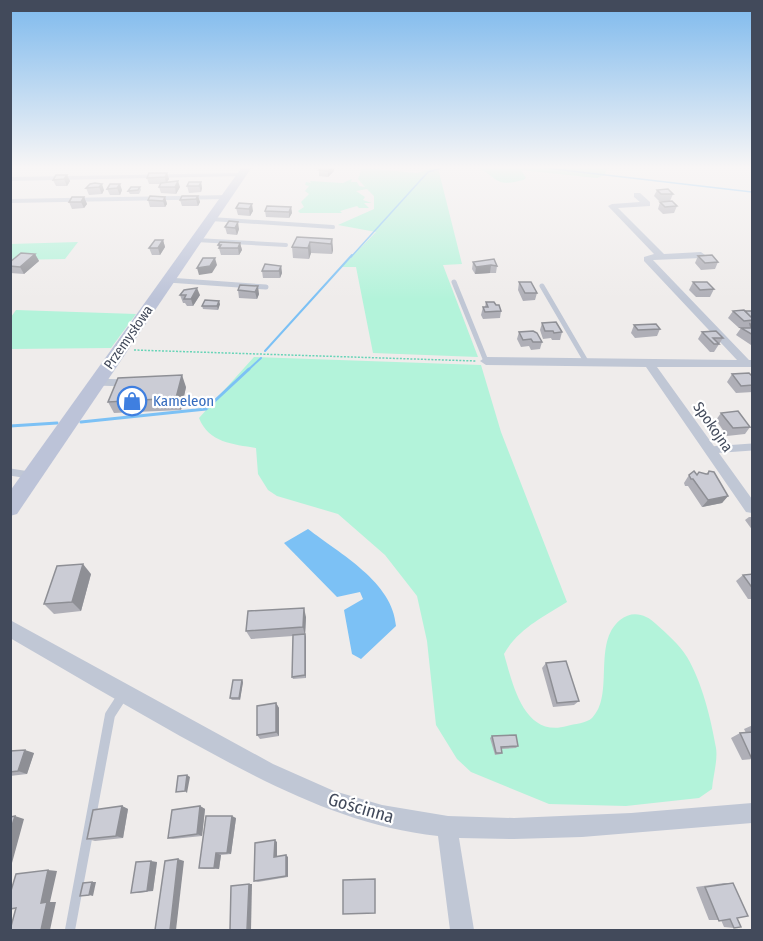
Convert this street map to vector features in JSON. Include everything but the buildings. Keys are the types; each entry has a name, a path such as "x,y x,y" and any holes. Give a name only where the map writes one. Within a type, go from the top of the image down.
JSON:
{"street":[{"name":"Przemysłowa","path":"10,508 217,211"},
{"path":"617,211 661,256"},
{"path":"701,255 661,256 647,259 749,363"},
{"path":"486,361 749,363"},
{"name":"Spokojna","path":"649,364 752,508"},
{"name":"Gościnna","path":"10,628 123,694 271,775 327,799 383,816 447,827 489,830 634,824 753,813"},
{"path":"447,827 462,930"}],"lane":[{"path":"211,219 333,227"},
{"path":"196,240 286,245"},
{"path":"168,280 266,287"},
{"path":"454,282 486,361"},
{"path":"542,286 587,363"},
{"path":"97,382 130,383"},
{"path":"710,450 753,447"},
{"path":"10,472 33,475"},
{"path":"70,930 110,715 123,694"}],"path":[{"path":"119,350 486,361"}],"green space":[{"path":"298,211 340,211 342,213 300,213"},
{"path":"370,211 449,211 462,264 443,265 478,357 373,353 356,267 342,267 376,232 338,225"},
{"path":"78,242 65,259 11,260 10,244"},
{"path":"16,310 136,314 111,348 11,349 11,317"},
{"path":"254,357 481,365 501,432 567,602 540,618 516,637 504,654 523,706 540,724 552,728 590,720 599,708 602,696 605,655 612,630 625,617 639,614 669,635 687,657 697,678 709,713 716,748 712,789 699,798 626,806 549,804 471,772 457,759 436,725 427,641 417,596 385,555 338,514 277,496 268,490 258,474 256,448 223,441 209,433 203,426 199,418"}],"water":[{"path":"308,529 363,570 385,596 393,610 396,626 361,659 352,654 344,610 363,599 360,592 337,597 284,543"}],"waterway":[{"path":"351,257 393,211"},
{"path":"265,351 352,255"},
{"path":"247,371 261,358"},
{"path":"81,422 206,409 249,369"},
{"path":"10,426 57,423"}],"place":[{"name":"Kameleon","path":"132,401"}]}
